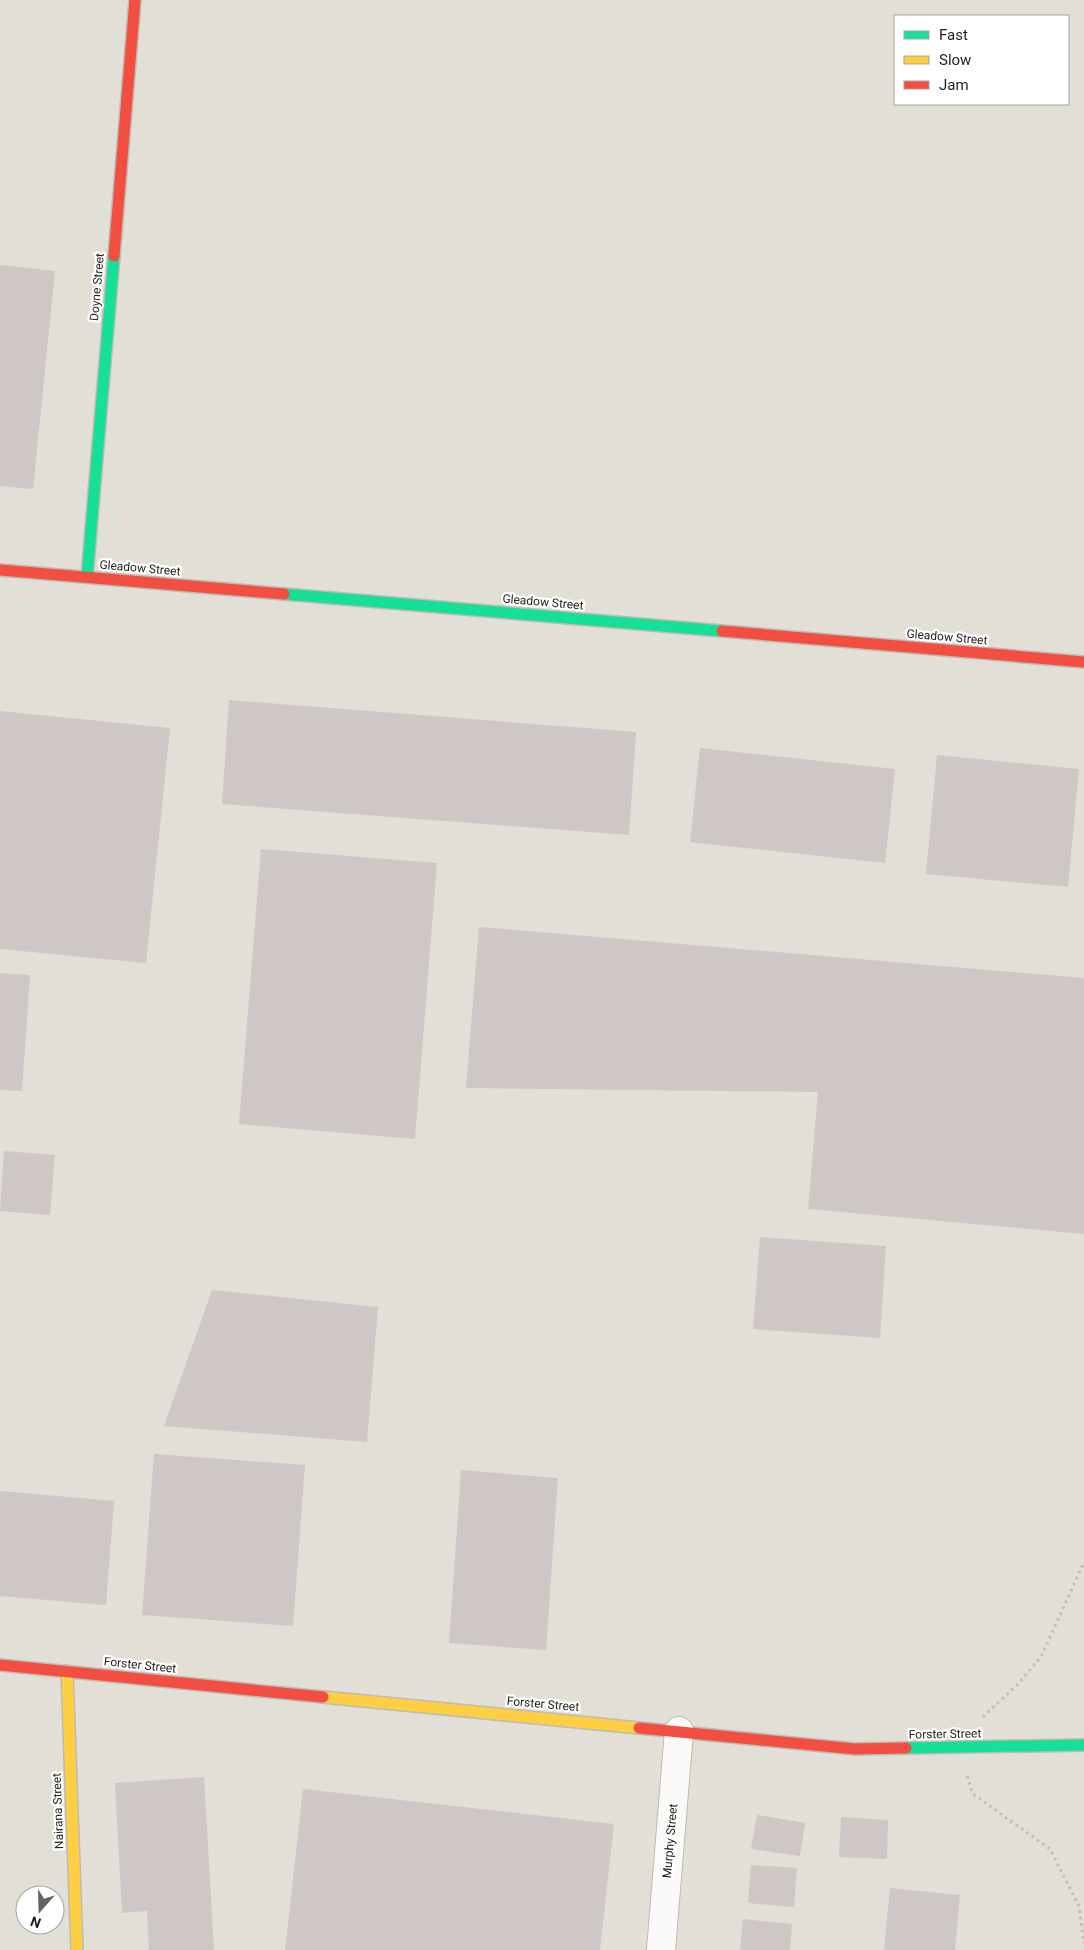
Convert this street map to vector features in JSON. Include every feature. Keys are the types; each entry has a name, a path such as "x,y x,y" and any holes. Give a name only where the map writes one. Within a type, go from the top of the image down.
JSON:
{"street":[{"name":"Doyne Street","path":"87,577 135,0"},
{"name":"Gleadow Street","path":"0,570 1084,662"},
{"name":"Forster Street","path":"0,1664 855,1749 1084,1745"},
{"name":"Nairana Street","path":"67,1671 78,1950"},
{"name":"Murphy Street","path":"661,1950 679,1732"}],"building":[{"path":"0,265 55,271 33,489 0,486"},
{"path":"229,700 636,732 629,835 222,804"},
{"path":"0,711 170,728 146,963 0,949"},
{"path":"700,748 895,769 885,863 690,842"},
{"path":"937,755 1079,769 1068,887 926,874"},
{"path":"261,849 437,863 415,1139 239,1124"},
{"path":"479,927 1084,978 1084,1234 808,1209 818,1092 466,1088"},
{"path":"0,973 30,975 22,1091 0,1090"},
{"path":"4,1151 55,1155 50,1215 0,1211"},
{"path":"760,1237 886,1246 880,1338 753,1329"},
{"path":"212,1290 378,1307 367,1442 164,1426"},
{"path":"154,1454 305,1465 293,1626 142,1615"},
{"path":"461,1470 558,1478 546,1650 449,1643"},
{"path":"0,1491 114,1501 106,1605 0,1596"},
{"path":"204,1777 214,1950 149,1950 147,1911 122,1913 115,1783"},
{"path":"303,1789 614,1824 600,1950 285,1950"},
{"path":"757,1815 805,1823 800,1856 751,1849"},
{"path":"841,1817 888,1820 887,1859 839,1857"},
{"path":"751,1865 797,1868 794,1907 748,1903"},
{"path":"890,1888 960,1895 955,1950 884,1950"},
{"path":"743,1919 792,1924 790,1950 740,1950"}],"traffic: fast":[{"path":"87,577 114,256"},
{"path":"284,594 722,631"},
{"path":"906,1748 1084,1745"}],"traffic: slow":[{"path":"67,1671 77,1950"},
{"path":"323,1697 639,1728"}],"traffic: jam":[{"path":"114,256 135,0"},
{"path":"0,570 284,594"},
{"path":"722,631 1084,662"},
{"path":"0,1665 323,1697"},
{"path":"639,1728 855,1749 906,1748"}]}
